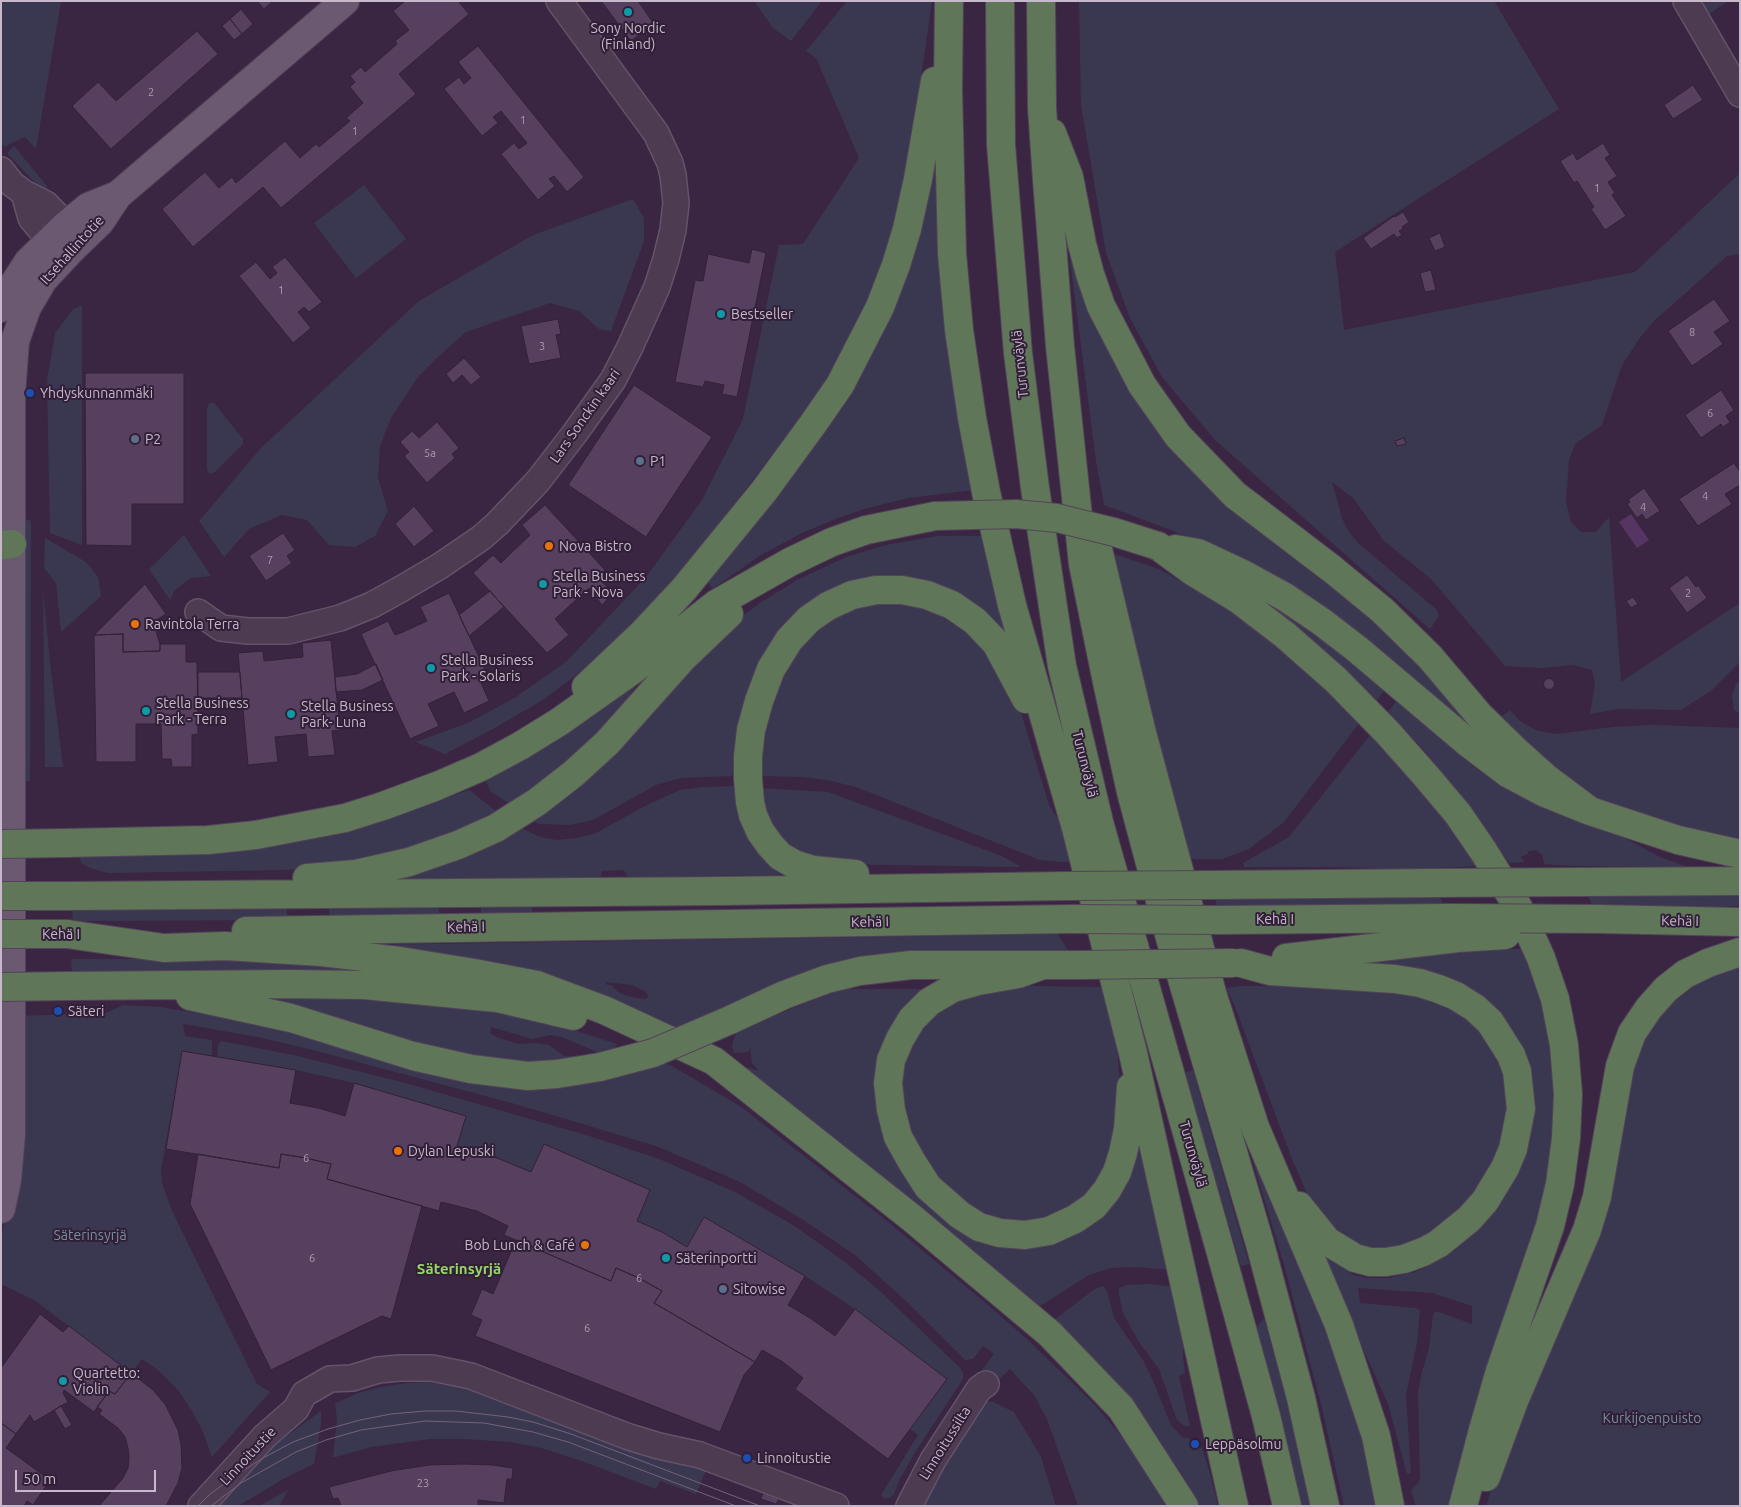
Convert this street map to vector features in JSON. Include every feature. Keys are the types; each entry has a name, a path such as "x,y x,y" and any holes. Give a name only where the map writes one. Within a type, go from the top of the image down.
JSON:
{"highway":[{"path":"559,722 588,683 647,628 684,589 720,545 813,424 840,385 861,347 880,308 907,229 926,136 948,1"},
{"path":"948,1 949,180 952,254 959,330 972,418 986,492 1012,605 1076,828 1133,1053 1234,1506"},
{"name":"Turunväylä","path":"1000,1 1001,145 1018,353 1036,498 1062,666 1099,822 1261,1397 1287,1506"},
{"path":"1041,1 1042,108 1059,337 1083,564 1131,792 1170,938 1262,1254 1301,1398 1325,1506"},
{"path":"1042,108 1069,176 1082,244 1101,306 1142,385 1178,436 1235,495 1382,610 1430,657 1479,715 1517,752 1546,778 1590,811"},
{"path":"1072,456 1102,563 1142,733 1212,993 1255,1127 1339,1325 1376,1436 1390,1506"},
{"path":"1,844 208,840 256,835 345,818 383,806 481,767 559,722 634,669 716,604 790,562 832,542 866,530 935,516 1016,514 1057,518 1114,532 1158,546 1198,553 1243,574 1285,597 1322,622 1509,774 1544,792 1590,811 1678,840 1740,854"},
{"path":"1158,546 1192,571 1238,598 1285,635 1336,680 1388,732 1458,814 1484,852 1518,907 1541,958 1555,999 1564,1045 1568,1094 1566,1138 1560,1184 1550,1226 1500,1371 1463,1506"},
{"path":"155,895 230,881 330,877 356,874 409,862 458,845 496,828 537,802 573,774 607,743 682,659 725,618 759,579"},
{"path":"932,889 884,875 833,873 813,870 794,864 780,856 760,831 750,802 748,756 751,730 771,669 789,640 808,619 828,606 852,595 876,590 902,590 927,595 952,605 975,621 996,643 1030,707 1048,734"},
{"path":"1,896 1740,881"},
{"name":"Kehä I","path":"1,934 1072,919 1221,920 1453,928 1513,935 1667,920 1740,922"},
{"path":"142,986 290,1018 413,1056 471,1070 528,1076 557,1074 600,1067 653,1053 784,995 827,979 860,971 911,964 1080,965 1238,962 1339,953 1453,928"},
{"path":"67,934 164,948 225,946 321,952 400,961 537,985 604,1010 714,1061 913,1220 1050,1334 1121,1408 1184,1506"},
{"path":"1474,1506 1514,1401 1587,1230 1597,1197 1620,1066 1632,1033 1666,989 1684,974 1740,952"},
{"path":"1238,962 1270,971 1396,979 1439,988 1475,1008 1490,1022 1511,1055 1517,1070 1521,1109 1513,1148 1505,1168 1485,1201 1469,1219 1453,1233 1423,1252 1404,1259 1386,1262 1370,1262 1354,1258 1327,1242 1279,1184"},
{"path":"1043,965 1018,974 978,980 953,988 929,1002 912,1019 900,1040 891,1060 888,1083 891,1110 898,1137 928,1187 935,1194 960,1215 979,1226 1000,1233 1026,1235 1049,1231 1075,1219 1094,1206 1107,1190 1117,1172 1123,1153 1128,1129 1133,1053"},
{"path":"1,987 364,985 497,998 543,1007 601,1023 652,1042 711,1072 795,1127"}],"main road":[{"name":"Itsehallintotie","path":"1,308 28,262 62,238 88,207 118,195 345,1"},
{"name":"Itsehallintotie","path":"1,1209 7,1180 11,1135 7,551 11,394 16,341 27,307 43,280 62,238"}],"street":[{"name":"Lars Sonckin kaari","path":"198,612 221,628 248,631 288,631 340,618 372,605 401,589 440,566 481,538 497,524 538,481 613,380 658,287 674,230 676,203 673,174 656,133 559,1"},
{"path":"1686,1 1740,94"},
{"path":"10,186 46,204 62,238"},
{"name":"Linnoitustie","path":"201,1506 265,1436 296,1409 304,1394 316,1386 330,1379 352,1378 378,1370 432,1368 472,1376 629,1437 700,1455 836,1506"},
{"name":"Linnoitussilta","path":"909,1506 933,1460 979,1389 986,1384"}],"green space":[{"path":"1,1 61,1 36,149 25,137 4,147 1,142"},
{"path":"754,1 822,1 791,41 773,28"},
{"path":"847,1 932,1 902,190 886,251 863,311 850,339 825,383 799,421 705,541 651,605 624,633 575,676 543,700 491,730 445,754 416,742 470,722 516,697 567,661 646,577 702,500 743,419 779,245 803,244 859,158 816,58 806,51"},
{"path":"1079,1 1494,1 1559,109 1335,252 1344,330 1635,272 1740,173 1740,254 1727,256 1654,321 1641,336 1622,365 1602,425 1575,444 1569,460 1566,502 1571,522 1581,532 1596,532 1609,517 1621,682 1740,603 1740,662 1712,690 1681,710 1618,709 1590,714 1595,684 1592,670 1573,665 1543,668 1505,666 1431,579 1384,541 1354,499 1332,482 1342,518 1347,529 1358,543 1437,610 1439,616 1430,629 1215,440 1162,377 1130,318 1106,253 1081,105"},
{"path":"1701,1 1728,1 1709,14"},
{"path":"936,142 974,490 908,498 864,509 836,519 802,533 761,555 712,589 706,577 817,435"},
{"path":"14,146 47,186 45,193 7,153"},
{"path":"364,185 406,239 356,278 314,223"},
{"path":"633,199 644,218 644,241 611,331 599,329 579,311 550,303 466,332 418,377 391,418 380,446 378,478 388,511 375,536 355,547 329,545 307,520 282,515 249,529 224,557 199,521 261,448 419,301 533,235"},
{"path":"1068,245 1073,245 1110,348 1345,595 1391,636 1493,745 1238,560 1171,530 1104,505 1096,461"},
{"path":"82,305 82,545 50,533 47,380 55,333 73,309"},
{"path":"209,403 214,403 243,439 243,444 215,472 210,474 207,470 207,409"},
{"path":"21,518 31,521 30,781 18,782"},
{"path":"184,535 211,576 191,578 175,590 170,600 149,569"},
{"path":"937,536 984,536 1009,642 880,581 756,672 745,699 732,776 681,778 656,785 593,820 570,825 540,824 531,821 723,630 760,603 797,580 846,557 886,545"},
{"path":"45,538 86,562 98,577 101,596 61,632 56,583 44,568"},
{"path":"1114,554 1159,569 1227,607 1265,634 1360,722 1284,822 1249,849 1222,859 1184,859 1145,705"},
{"path":"43,590 50,663 63,767 45,767"},
{"path":"1266,598 1387,687 1377,700 1277,610"},
{"path":"874,599 944,609 1004,670 1022,716 1049,805 1058,819 1074,861 1040,860 856,787 827,780 802,777 761,776 759,734 790,658 829,615"},
{"path":"1740,682 1740,714 1734,710 1732,696 1736,684"},
{"path":"632,686 635,687 622,706 589,742 551,777 510,804 491,792 486,782 554,743"},
{"path":"1398,699 1610,830 1658,856 1687,867 1545,864 1543,856 1536,850 1528,851 1528,854 1521,857 1525,862 1510,863 1461,795 1424,750 1388,712"},
{"path":"1510,710 1521,722 1538,731 1557,734 1613,727 1653,725 1740,728 1740,841 1690,831 1594,798 1578,789 1497,720"},
{"path":"1371,734 1441,814 1479,866 1407,869 1244,867 1243,863 1289,837"},
{"path":"734,786 737,802 783,872 782,874 628,877 624,870 602,871 600,879 404,880 403,875 521,828 540,837 557,840 578,838 596,833 643,807 680,790"},
{"path":"758,788 828,792 1002,856 1021,867 827,864 814,862 776,840"},
{"path":"469,790 496,811 472,823 472,827 412,850 320,868 108,873 81,863 80,856 334,834 378,822"},
{"path":"1740,894 1740,906 1707,907 1592,905 1588,896"},
{"path":"1440,897 1444,906 1217,906 1215,899"},
{"path":"481,907 532,907 532,915 481,917"},
{"path":"329,908 439,908 439,918 330,919"},
{"path":"287,909 287,920 73,921 72,910"},
{"path":"1058,934 1071,955 938,956 674,1031 367,945","holes":["605,982 632,985 646,992 649,997 644,999 627,996"]},
{"path":"1462,949 1524,949 1540,993 1551,1058 1555,1097 1550,1180 1538,1224 1475,1407 1449,1506 1413,1506 1415,1505 1411,1490 1419,1482 1420,1477 1418,1393 1429,1348 1433,1315 1435,1312 1439,1312 1472,1324 1472,1306 1432,1293 1358,1288 1360,1303 1416,1308 1420,1310 1417,1343 1406,1395 1411,1473 1407,1474 1388,1404 1321,1256 1323,1252 1353,1275 1367,1278 1389,1278 1415,1272 1439,1257 1513,1173 1506,1026 1353,964"},
{"path":"71,959 220,959 326,964 424,976 72,974"},
{"name":"Kurkijoenpuisto","path":"1740,962 1740,1506 1486,1506 1639,1039 1675,992"},
{"path":"1027,986 1108,987 1117,1047 1120,1085 1119,1118 1112,1148 1103,1174 1085,1197 1068,1213 1015,1224 984,1216 937,1183 903,1125 898,1073 924,1021 950,1002 1004,988"},
{"path":"1241,986 1331,986 1445,998 1496,1038 1512,1106 1492,1175 1449,1223 1411,1246 1376,1252 1346,1243 1314,1209 1292,1159 1234,1004 1226,988"},
{"path":"841,989 927,989 885,1047 926,1200 1056,1239 1137,1130 1171,1270 1134,1267 1111,1268 1089,1275 1032,1311 703,1048 714,1044 746,1067 759,1071 752,1063 750,1048 748,1052 734,1053 732,1045 736,1033"},
{"path":"244,993 472,1007 543,1020 617,1044 612,1051 601,1054 562,1037 551,1035 532,1039 491,1027 490,1033 496,1037 518,1044 535,1043 549,1045 564,1056 577,1057 508,1068 232,995"},
{"path":"123,1005 160,1007 262,1024 405,1064 662,1062 672,1066 740,1106 892,1225 1029,1341 1094,1404 1128,1444 1169,1506 1078,1506 1047,1419 1034,1395 1010,1369 998,1380 981,1375 981,1371 994,1354 983,1346 973,1359 965,1360 906,1301 855,1255 802,1219 740,1182 656,1146 519,1105 313,1050 258,1037 183,1024 185,1036 212,1040 212,1056 182,1051 161,1171 162,1183 172,1211 257,1384 270,1392 212,1457 203,1432 192,1411 179,1391 158,1370 142,1359 131,1373 34,1300 1,1284 1,1240 14,1172 17,1016 106,1013"},
{"path":"221,1041 298,1056 402,1082 589,1136 659,1159 735,1192 793,1225 845,1262 880,1291 960,1368 963,1373 963,1379 914,1454 894,1494 889,1498 884,1498 881,1495 918,1435 910,1429 947,1379 855,1309 805,1276 687,1247 662,1232 637,1221 650,1190 544,1144 531,1172 497,1158 457,1146 466,1116 354,1083 296,1070 217,1057 218,1045"},
{"path":"1193,1070 1249,1264 1241,1266 1184,1073"},
{"path":"1229,1083 1344,1375 1383,1506 1344,1506 1322,1408 1285,1268"},
{"path":"1148,1284 1176,1287 1183,1335 1185,1373 1179,1376 1190,1426 1184,1426 1177,1420 1159,1369 1139,1342 1123,1313 1119,1288 1127,1285"},
{"path":"1103,1286 1107,1291 1114,1318 1143,1360 1171,1425 1182,1437 1191,1439 1194,1450 1202,1448 1218,1506 1198,1506 1181,1473 1138,1413 1047,1325 1095,1289"},
{"path":"1264,1318 1301,1451 1311,1506 1300,1506 1257,1327"},
{"path":"429,1382 482,1392 707,1468 696,1494 660,1481 656,1489 579,1460 541,1448 510,1442 430,1439 371,1447 333,1457 337,1420 335,1403 361,1392 382,1387"},
{"path":"982,1400 993,1402 1014,1412 1041,1457 1056,1506 914,1506"},
{"path":"321,1411 321,1424 314,1464 285,1478 238,1506 218,1506 271,1450 270,1448"},
{"path":"288,1490 280,1505 282,1506 259,1506"}],"shaded area":[{"path":"1631,514 1649,540 1637,548 1619,522"}],"building":[{"path":"257,1 273,1 264,9"},
{"path":"405,1 458,1 469,14 399,74 416,94 281,208 263,187 193,247 162,209 205,172 219,188 232,177 236,183 285,141 300,158 316,144 319,147 350,121 346,118 363,103 350,87 355,82 350,76 361,67 365,72 397,44 395,41 409,30 393,11"},
{"name":"Sony Nordic (Finland)","path":"601,1 638,1 654,24 631,41"},
{"path":"241,9 253,24 242,34 230,19"},
{"path":"230,19 242,34 234,40 222,26"},
{"path":"197,31 218,54 111,149 72,106 98,82 116,101"},
{"path":"478,46 584,177 567,192 554,176 549,179 555,186 538,200 501,154 514,143 519,149 527,143 501,111 493,117 498,123 482,136 444,89 459,77 464,84 471,78 458,62"},
{"path":"1693,85 1703,100 1673,119 1664,105"},
{"path":"1603,143 1610,155 1605,158 1617,176 1608,182 1615,193 1612,195 1626,216 1605,230 1591,209 1594,207 1577,181 1574,183 1560,161 1573,153 1577,160"},
{"path":"1403,212 1409,222 1399,231 1402,235 1397,238 1394,234 1371,249 1363,238 1394,216"},
{"path":"1440,233 1445,247 1435,251 1429,238"},
{"name":"Bestseller","path":"752,249 766,253 737,397 722,394 724,385 705,381 703,387 675,382 695,280 703,281 708,254 749,263"},
{"path":"285,257 322,302 309,312 304,307 298,312 311,328 293,343 239,276 256,262 270,279 277,273 272,267"},
{"path":"1431,270 1436,290 1425,292 1420,273"},
{"path":"1714,299 1730,321 1714,332 1723,344 1692,366 1668,331"},
{"path":"558,319 561,334 556,335 561,358 529,364 521,326"},
{"path":"464,358 481,377 471,385 462,375 453,383 446,374"},
{"name":"P2","path":"85,373 184,373 184,504 132,504 132,546 86,545"},
{"name":"P1","path":"634,385 712,437 646,537 568,485"},
{"path":"1721,390 1734,410 1726,416 1730,422 1723,427 1721,424 1701,438 1685,415"},
{"path":"437,422 459,448 452,454 455,458 427,483 404,456 409,452 400,442 412,431 419,438"},
{"path":"1404,438 1406,444 1397,446 1395,441"},
{"path":"1734,463 1740,472 1740,485 1725,494 1732,504 1698,526 1679,499"},
{"path":"1644,488 1660,511 1646,520 1642,514 1637,518 1627,504 1630,502 1628,500"},
{"name":"Stella Business Park - Nova","path":"545,505 605,570 599,579 613,593 602,605 589,588 555,619 569,635 547,653 473,573 493,555 501,563 530,535 522,525"},
{"path":"414,506 434,531 414,547 395,524"},
{"path":"283,533 295,550 287,556 292,563 266,581 249,556"},
{"path":"1687,575 1696,587 1698,585 1707,598 1687,613 1669,588"},
{"path":"145,584 166,614 153,622 160,644 160,651 123,652 123,634 94,635"},
{"path":"490,591 504,607 469,636 459,615"},
{"name":"Stella Business Park - Solaris","path":"449,593 486,672 478,676 489,701 464,713 454,692 428,704 439,726 410,739 361,634 388,621 395,635 427,621 420,607"},
{"path":"1633,597 1638,604 1631,608 1626,601"},
{"name":"Stella Business Park - Terra","path":"123,634 123,652 160,651 160,644 186,644 186,662 197,662 198,734 192,735 192,767 172,767 171,759 162,759 161,724 136,724 136,762 96,762 94,635"},
{"name":"Stella Business Park- Luna","path":"331,640 340,730 332,731 335,755 308,757 306,734 275,737 278,762 248,765 238,653 263,651 264,661 303,657 302,643"},
{"path":"376,664 383,680 362,690 336,692 335,677 357,674"},
{"path":"198,672 240,672 242,698 198,698"},
{"path":"1549,678 1555,684 1549,690 1543,684"},
{"name":"Säterinportti","path":"182,1051 296,1070 290,1103 318,1108 345,1116 354,1083 466,1116 457,1146 497,1158 531,1172 544,1144 650,1190 637,1221 662,1232 687,1247 704,1217 805,1276 788,1305 835,1336 855,1309 947,1379 888,1459 795,1389 803,1378 783,1362 762,1350 755,1362 654,1303 662,1291 616,1268 611,1281 504,1235 508,1226 477,1211 441,1202 439,1211 327,1179 331,1164 281,1154 279,1168 166,1149"},
{"path":"198,1154 279,1168 281,1154 306,1158 331,1164 327,1179 422,1206 391,1319 382,1316 271,1370 190,1204"},
{"path":"516,1240 611,1281 616,1268 639,1278 662,1291 654,1303 755,1362 744,1375 720,1432 475,1336 482,1320 471,1315 482,1289 493,1294"},
{"name":"Quartetto: Violin","path":"40,1314 63,1332 69,1326 131,1373 115,1394 109,1391 94,1412 64,1390 63,1393 68,1402 34,1422 30,1415 16,1434 1,1423 1,1368"},
{"path":"131,1373 153,1390 165,1404 178,1430 181,1444 182,1468 178,1483 166,1506 99,1506 123,1478 128,1468 129,1458 125,1437 118,1428 99,1414 102,1410 97,1407 109,1391 115,1394"},
{"path":"61,1406 72,1425 65,1429 54,1410"},
{"path":"1,1423 16,1434 6,1448 50,1480 33,1505 27,1501 24,1506 1,1506"},
{"path":"1196,1438 1198,1449 1193,1450 1191,1439"},
{"path":"464,1464 513,1468 512,1479 507,1479 504,1503 478,1500 478,1506 341,1506 338,1498 333,1499 329,1487 391,1471 429,1465"},
{"path":"763,1493 779,1499 776,1504 761,1499"}],"tram line":[{"path":"198,1506 209,1495 236,1475 293,1442 360,1420 391,1414 425,1411 456,1411 533,1422 571,1434 760,1506"},
{"path":"211,1506 241,1483 296,1452 326,1440 361,1430 425,1421 484,1423 533,1432 568,1442 736,1506"}],"place":[{"name":"Sony Nordic (Finland)","path":"628,12"},
{"name":"Bestseller","path":"721,314"},
{"name":"Yhdyskunnanmäki","path":"30,393"},
{"name":"P2","path":"135,439"},
{"name":"P1","path":"640,461"},
{"name":"Nova Bistro","path":"549,546"},
{"name":"Stella Business Park - Nova","path":"543,584"},
{"name":"Ravintola Terra","path":"135,624"},
{"name":"Stella Business Park - Solaris","path":"431,668"},
{"name":"Stella Business Park - Terra","path":"146,711"},
{"name":"Stella Business Park- Luna","path":"291,714"},
{"name":"Säteri","path":"58,1011"},
{"name":"Dylan Lepuski","path":"398,1151"},
{"name":"Bob Lunch & Café","path":"585,1245"},
{"name":"Säterinportti","path":"666,1258"},
{"name":"Sitowise","path":"723,1289"},
{"name":"Quartetto: Violin","path":"63,1381"},
{"name":"Leppäsolmu","path":"1195,1444"},
{"name":"Linnoitustie","path":"747,1458"}],"district":[{"name":"Säterinsyrjä","path":"459,1269"}]}
